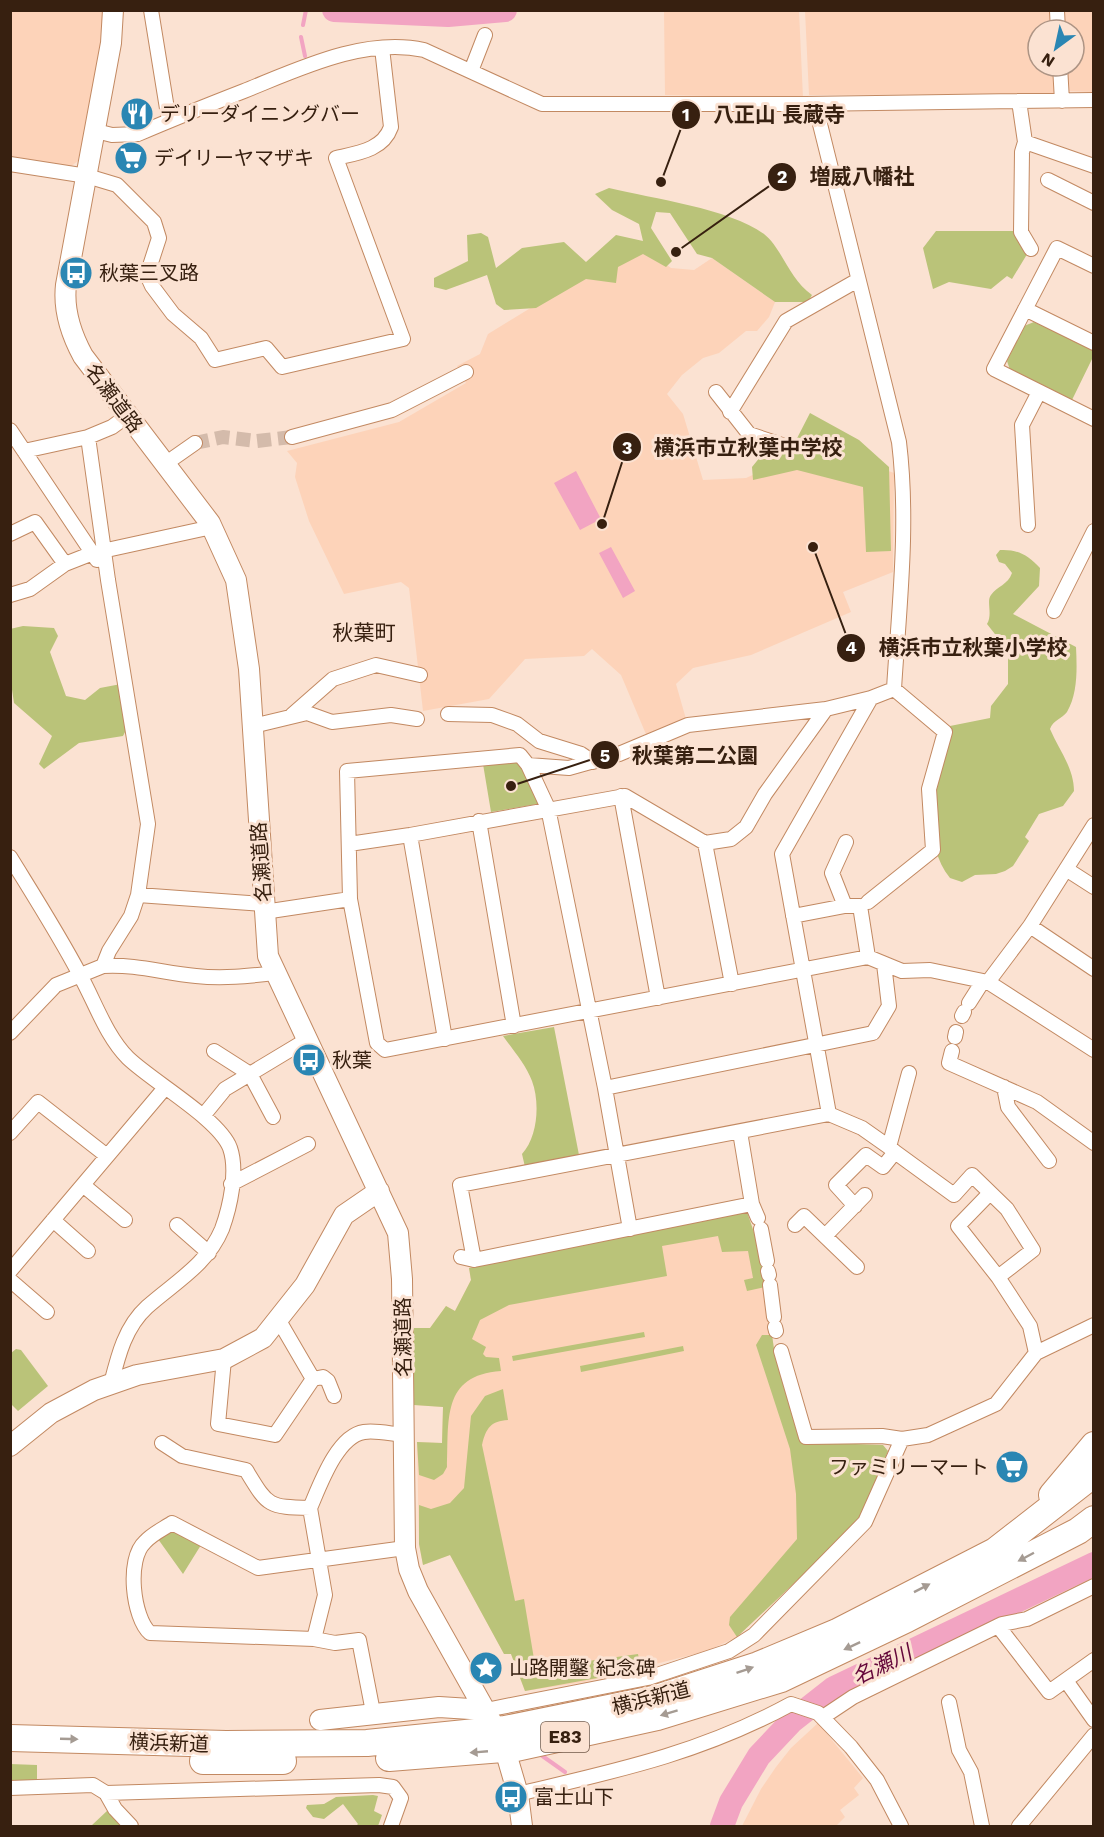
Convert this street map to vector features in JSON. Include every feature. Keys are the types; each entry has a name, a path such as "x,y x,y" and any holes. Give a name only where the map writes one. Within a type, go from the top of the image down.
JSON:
{"highway":[{"path":"1030,1524 1069,1472 1094,1445"},
{"name":"横浜新道","path":"10,1738 226,1744 367,1743 479,1732 571,1717 663,1696 758,1665 837,1632 995,1551 1094,1474"},
{"name":"横浜新道","path":"10,1755 241,1762 429,1756 490,1751 551,1740 657,1717 781,1679 908,1619 1088,1524"}],"street":[{"name":"名瀬道路","path":"113,10 111,44 66,285 66,310 75,341 83,356 212,527 236,580 249,669 268,956 404,1241 402,1279 405,1548 409,1569 418,1591 488,1715"},
{"path":"151,10 169,121"},
{"path":"471,71 485,35"},
{"path":"96,131 129,136 313,64 405,42 542,104 815,104 1094,100"},
{"path":"10,164 87,176 117,185 154,222 159,238 147,275 152,286 173,314 201,338 215,360 266,348 282,368 403,339 336,158 371,148 384,142 388,137 391,128 382,48"},
{"path":"1061,78 1062,101"},
{"path":"1019,101 1024,142 1021,232 1031,249"},
{"path":"815,104 899,442 905,489 894,689"},
{"path":"1024,142 1094,166"},
{"path":"1048,180 1094,203"},
{"path":"1094,266 1057,248 994,369 1094,419"},
{"path":"730,412 786,321 858,280"},
{"path":"1025,309 1094,343"},
{"path":"292,437 392,410 466,372"},
{"path":"716,392 749,434 782,445"},
{"path":"1028,525 1022,424 1039,392"},
{"path":"24,451 88,437 112,427 127,416"},
{"path":"10,430 99,552"},
{"path":"88,437 99,552 108,580 148,824 138,895 131,916 109,951 103,966"},
{"path":"165,464 195,443"},
{"path":"10,534 35,522 66,564"},
{"path":"10,595 30,589 66,564 99,552 212,527"},
{"path":"1054,611 1094,531"},
{"path":"288,718 333,678 376,665 420,675"},
{"path":"528,765 569,768 619,754 688,725 826,708 871,698 894,689"},
{"path":"794,915 863,904 933,850 929,789 945,732 894,689"},
{"path":"829,1114 782,854 871,698"},
{"path":"349,844 621,796 625,796 705,843 731,839 738,835 826,708"},
{"path":"253,726 307,713 332,722 391,715 417,719"},
{"path":"448,714 492,715 517,724 539,741 581,754 593,762"},
{"path":"630,1229 618,1154 588,1012 548,808 528,765 520,755 347,771 350,899 376,1043 385,1050 588,1012 732,984 804,971 868,957 902,971 930,970 986,981 1094,1050"},
{"path":"621,796 658,998"},
{"path":"479,821 514,1026"},
{"path":"965,1010 1030,926 1094,825"},
{"path":"410,835 445,1039"},
{"path":"845,906 832,873 846,842"},
{"path":"705,843 732,984"},
{"path":"10,858 80,974 107,1028 126,1057 218,1130 229,1147 233,1164 226,1215 209,1253 190,1273 146,1308 129,1329 119,1351 111,1384"},
{"path":"1066,869 1094,887"},
{"path":"138,895 264,908 350,899"},
{"path":"863,904 868,957"},
{"path":"1030,926 1094,969"},
{"path":"10,1033 56,986 103,966 130,964 195,976 223,977 276,973"},
{"path":"605,1088 873,1033 890,1006 884,964"},
{"path":"203,1116 225,1089 308,1039"},
{"path":"953,1046 1004,1087 1037,1102 1094,1143"},
{"path":"214,1051 250,1074 273,1117"},
{"path":"855,1206 836,1185 866,1155 883,1167 892,1150 909,1073"},
{"path":"1004,1087 1008,1107 1049,1161"},
{"path":"10,1270 165,1089"},
{"path":"10,1133 38,1102 107,1156"},
{"path":"752,1204 468,1259 460,1185 829,1114 862,1128 954,1195 972,1175 1007,1209 1033,1250 998,1277"},
{"path":"741,1132 752,1204 759,1223 768,1273 777,1337 806,1437 882,1436 902,1439 928,1435 996,1404 1036,1353 1094,1325"},
{"path":"231,1184 308,1144"},
{"path":"83,1185 125,1220"},
{"path":"10,1446 69,1402 111,1384 137,1375 224,1359 263,1338 305,1286 344,1215 379,1191"},
{"path":"990,1193 958,1226 998,1277 1030,1326 1036,1353"},
{"path":"825,1236 866,1195"},
{"path":"795,1225 804,1216 825,1236 848,1265"},
{"path":"53,1221 88,1251"},
{"path":"177,1225 209,1253"},
{"path":"10,1280 47,1312"},
{"path":"278,1319 313,1379"},
{"path":"224,1359 219,1424 275,1435 313,1379 323,1377 328,1381 334,1396"},
{"path":"314,1639 323,1610 324,1595 320,1558 310,1508 330,1463 344,1443 363,1432 403,1435"},
{"path":"320,1720 373,1712 439,1707 488,1715 648,1678 729,1652 754,1635 865,1522 902,1439"},
{"path":"162,1443 182,1456 246,1470 264,1501 280,1507 310,1508"},
{"path":"373,1712 359,1640 335,1643 314,1639 150,1633 141,1626 132,1574 143,1543 172,1523 258,1568 405,1548"},
{"path":"821,1715 998,1626 1027,1619 1094,1586"},
{"path":"998,1626 1049,1692 1067,1682 1094,1660"},
{"path":"1067,1682 1094,1720"},
{"path":"949,1702 959,1750 971,1772 982,1827"},
{"path":"518,1794 656,1761 691,1750 791,1704 821,1715 877,1780 901,1827"},
{"path":"1016,1827 1094,1734"},
{"path":"508,1760 518,1794 522,1827"},
{"path":"10,1788 93,1785 106,1793 115,1809 131,1827"},
{"path":"106,1793 379,1785 393,1787 401,1798 391,1827"}],"shaded area":[{"path":"10,11 104,11 102,49 78,161 70,167 11,156"},
{"path":"664,11 799,11 803,98 665,95"},
{"path":"805,11 1053,11 1053,18 1026,18 1026,78 1056,78 1057,94 809,95"},
{"path":"1061,11 1093,11 1093,92 1065,91 1064,78 1086,78 1086,18 1061,18"},
{"path":"644,248 671,268 694,270 712,258 775,302 769,317 757,331 746,331 719,353 703,358 682,375 667,394 683,414 703,480 746,478 794,456 869,464 894,473 893,572 843,592 851,612 751,655 693,668 676,684 686,719 648,739 621,675 592,649 584,656 525,659 489,699 423,711 409,588 401,582 344,594 309,521 295,477 297,463 287,451 399,422 466,383 457,366 480,354 488,334 622,252"},
{"path":"576,471 601,519 580,530 554,483"},
{"path":"611,547 635,591 623,598 599,553"},
{"path":"747,1212 760,1250 775,1356 801,1442 822,1557 737,1637 707,1651 584,1682 525,1691 511,1654 504,1654 450,1555 423,1565 419,1544 417,1442 442,1443 443,1407 414,1405 412,1328 430,1328 446,1306 455,1311 471,1280 469,1268"},
{"path":"818,1723 863,1778 854,1788 859,1795 840,1810 845,1817 836,1826 742,1826 761,1789 776,1767 791,1748"}],"green space":[{"path":"609,188 690,205 749,225 770,240 797,281 812,295 808,302 775,302 712,258 697,254 670,213 656,212 651,228 672,261 666,267 643,254 618,267 616,283 586,279 536,308 504,310 496,304 487,275 446,290 434,287 434,278 468,261 467,235 481,233 488,237 496,268 522,248 564,242 586,262 616,235 643,241 639,224 612,210 595,194"},
{"path":"936,231 1018,231 1029,251 1012,279 1007,276 991,289 949,282 933,289 923,248"},
{"path":"1034,322 1093,350 1093,357 1072,400 1010,370 1007,361 1024,326"},
{"path":"810,413 859,440 889,467 891,551 866,552 863,487 797,470 753,480 752,467 770,445 792,448"},
{"path":"1000,550 1022,554 1040,568 1039,586 1013,614 1076,647 1075,689 1071,705 1050,729 1069,767 1074,791 1063,806 1039,814 1025,837 1029,841 1013,866 996,874 975,875 962,882 950,878 940,862 934,844 932,804 934,784 945,727 990,718 991,706 1008,684 1008,654 987,624 990,598 1012,573 1005,564 999,562 996,555"},
{"path":"23,626 54,628 58,636 50,652 66,696 85,700 100,688 121,684 128,726 123,736 79,743 44,769 39,764 52,736 14,703 10,676 10,629"},
{"path":"518,760 544,803 491,812 483,764"},
{"path":"554,1027 579,1155 525,1167 522,1154 531,1138 536,1119 535,1089 526,1069 503,1036"},
{"path":"747,1212 760,1250 765,1287 747,1291 744,1280 753,1278 748,1251 722,1252 718,1236 662,1246 667,1276 509,1305 480,1320 472,1339 486,1347 483,1354 486,1357 499,1358 501,1371 482,1374 468,1381 458,1391 449,1417 447,1467 443,1474 434,1480 419,1475 417,1442 442,1443 443,1407 414,1405 412,1328 430,1328 446,1306 455,1311 471,1280 469,1268"},
{"path":"644,1332 645,1337 513,1361 512,1356"},
{"path":"762,1335 772,1335 775,1356 801,1442 883,1445 888,1451 860,1521 737,1637 729,1625 730,1617 797,1539 796,1494 790,1449 756,1345"},
{"path":"683,1346 684,1351 581,1372 580,1366"},
{"path":"16,1349 21,1350 48,1386 18,1411 10,1403 11,1353"},
{"path":"503,1389 508,1420 490,1426 482,1445 515,1601 524,1599 535,1665 566,1659 567,1664 638,1654 639,1659 631,1672 525,1691 511,1654 504,1654 450,1555 423,1565 419,1544 419,1505 431,1509 450,1503 464,1488 471,1416 485,1396"},
{"path":"172,1529 201,1545 183,1574 158,1539"},
{"path":"10,1764 37,1765 37,1781 11,1782"},
{"path":"378,1796 374,1811 382,1815 378,1826 356,1826 358,1824 343,1804 324,1819 313,1817 306,1808 307,1805 324,1804 336,1797"},
{"path":"108,1810 123,1826 91,1826"}],"waterway":[{"path":"303,25 306,10"},
{"path":"334,10 448,15 505,10"},
{"path":"301,37 305,56"},
{"name":"名瀬川","path":"722,1826 731,1802 759,1756 792,1721 834,1688 1094,1564"},
{"path":"541,1755 565,1772"}],"tunnel":[{"path":"195,443 223,437 257,441 292,437"}],"place":[{"name":"デリーダイニングバー","path":"137,114"},
{"name":"デイリーヤマザキ","path":"131,158"},
{"name":"八正山 長蔵寺","path":"661,182"},
{"name":"増威八幡社","path":"676,252"},
{"name":"秋葉三叉路","path":"76,273"},
{"name":"横浜市立秋葉中学校","path":"602,524"},
{"name":"横浜市立秋葉小学校","path":"813,547"},
{"name":"秋葉第二公園","path":"511,786"},
{"name":"秋葉","path":"309,1060"},
{"name":"ファミリーマート","path":"1012,1467"},
{"name":"山路開鑿 紀念碑","path":"486,1668"},
{"name":"富士山下","path":"511,1797"}],"district":[{"name":"秋葉町","path":"364,633"}]}
